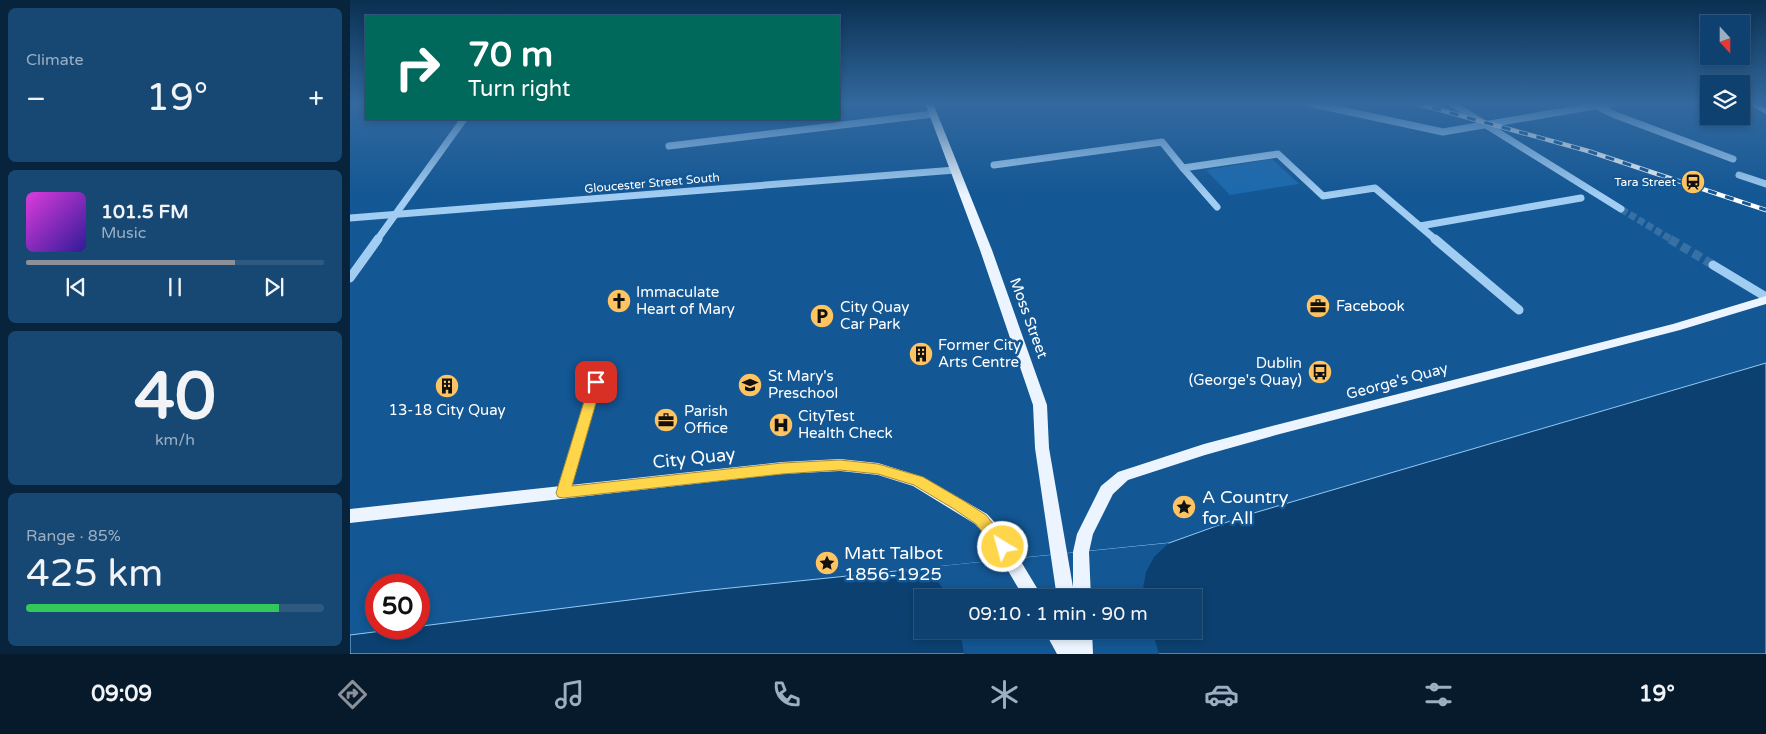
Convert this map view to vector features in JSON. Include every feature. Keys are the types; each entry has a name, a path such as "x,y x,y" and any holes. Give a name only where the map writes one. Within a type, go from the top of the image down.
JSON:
{"main road":[{"name":"Moss Street","path":"941,134 1040,405 1042,448 1064,589"},
{"name":"George's Quay","path":"1082,589 1081,552 1085,534 1107,490 1123,476 1276,430 1676,327 1766,298"},
{"name":"City Quay","path":"350,516 782,468 840,465 878,469 918,481 981,519 996,535 1029,589"},
{"path":"1058,639 1067,654"},
{"path":"1075,639 1078,654"},
{"path":"1083,639 1084,654"}],"street":[{"path":"350,278 453,134"},
{"path":"669,146 772,134"},
{"path":"1499,134 1621,209"},
{"path":"1665,134 1733,159"},
{"path":"994,166 1162,142 1217,207"},
{"path":"1183,168 1278,154 1323,196 1375,188 1519,310"},
{"name":"Gloucester Street South","path":"350,218 955,170"},
{"path":"1738,175 1766,184"},
{"path":"1420,226 1581,198"},
{"path":"1713,265 1766,298"},
{"path":"563,493 596,382"}],"shaded area":[{"path":"1272,159 1299,184 1230,195 1206,170"},
{"path":"1766,363 1766,654 350,654 350,635 365,633 365,639 430,639 430,625 701,591 1169,543 1247,515"}],"pier":[{"path":"1169,543 1154,557 1146,572 1143,589 943,589 922,568"},
{"path":"962,639 1155,639 1159,654 964,654"}],"tunnel":[{"path":"1621,209 1672,240"},
{"path":"1670,239 1713,265"}],"railway":[{"path":"1525,134 1588,151 1766,210"}],"place":[{"name":"Tara Street","path":"1693,182"},
{"name":"Immaculate Heart of Mary","path":"619,301"},
{"name":"Facebook","path":"1318,306"},
{"name":"City Quay Car Park","path":"822,316"},
{"name":"Former City Arts Centre","path":"921,354"},
{"name":"Dublin (George's Quay)","path":"1320,372"},
{"name":"St Mary's Preschool","path":"750,385"},
{"name":"13-18 City Quay","path":"447,386"},
{"name":"Parish Office","path":"666,420"},
{"name":"CityTest Health Check","path":"781,425"},
{"name":"A Country for All","path":"1184,507"},
{"name":"Matt Talbot 1856-1925","path":"827,563"}],"route":[{"path":"596,382 563,493 782,468 840,465 878,469 918,481 959,505 981,519 996,535 1003,547"}]}
